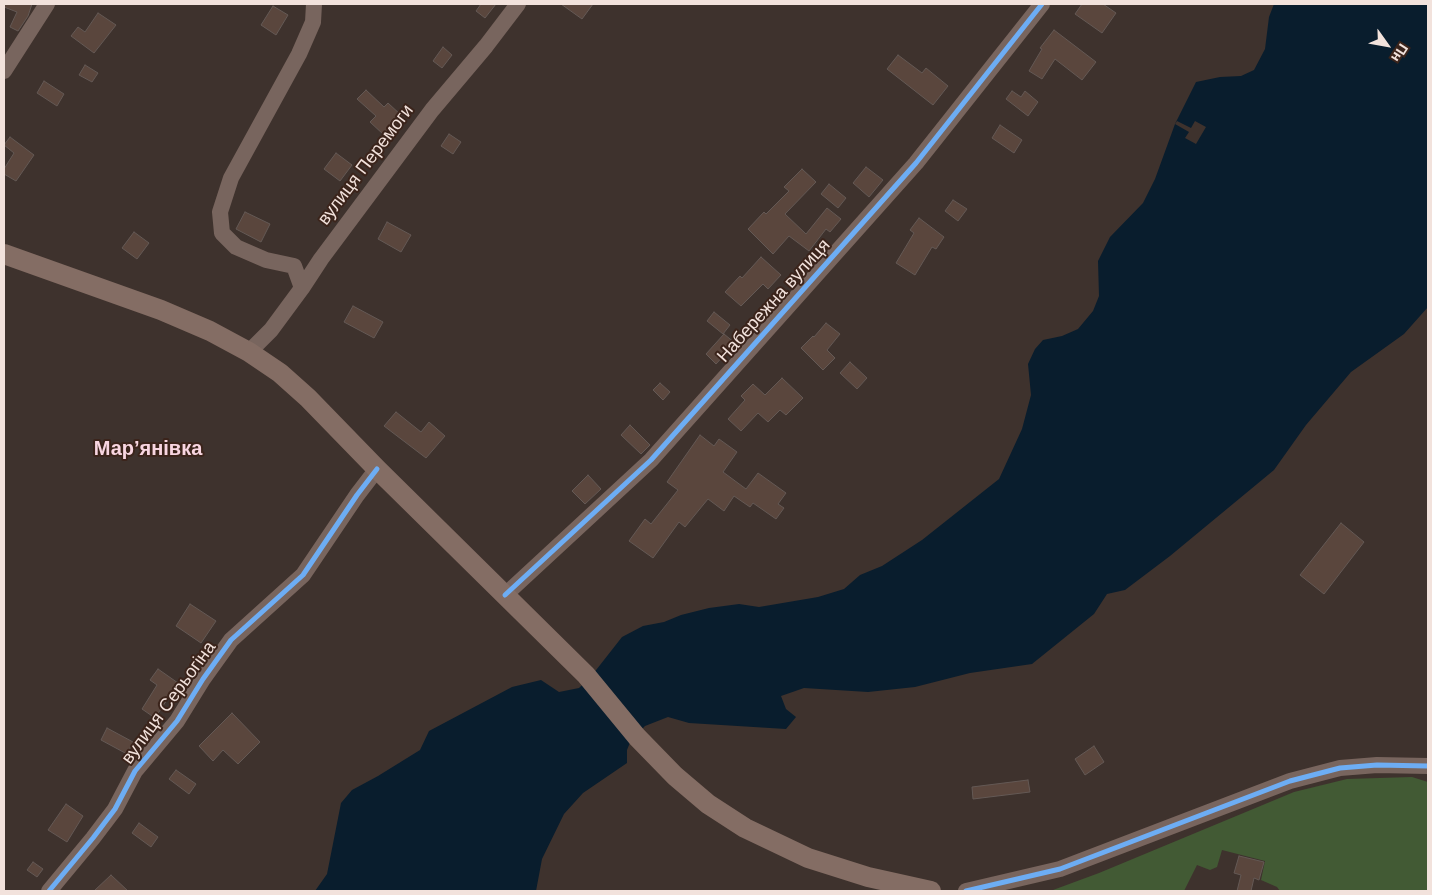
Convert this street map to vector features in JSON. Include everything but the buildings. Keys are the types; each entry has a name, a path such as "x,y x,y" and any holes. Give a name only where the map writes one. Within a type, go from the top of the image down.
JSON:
{"main road":[{"path":"4,254 161,310 210,331 249,352 280,373 308,398 377,469 586,675 637,737 675,776 708,804 745,828 867,884 931,891"}],"street":[{"path":"4,71 47,4"},
{"path":"302,288 294,266 266,260 236,247 222,233 220,212 231,178 299,54 313,22 314,4"},
{"name":"вулиця Перемоги","path":"249,352 271,330 321,259 432,110 486,46 518,4"},
{"name":"Набережна вулиця","path":"505,595 651,460 916,163 1042,4"},
{"name":"вулиця Серьогіна","path":"49,891 93,838 114,808 135,771 177,720 231,640 303,575 357,495 377,469"},
{"path":"966,891 1060,869 1290,782 1331,770 1378,765 1428,766"}],"green space":[{"path":"1412,777 1428,782 1428,891 1280,891 1277,887 1261,880 1265,861 1222,850 1217,867 1210,870 1197,865 1184,891 1044,891 1053,890 1099,873 1294,792 1347,779"}],"water":[{"path":"1274,4 1428,4 1428,307 1404,334 1351,372 1306,425 1274,470 1170,556 1125,590 1107,594 1094,614 1032,664 970,673 915,687 868,692 804,688 781,696 786,709 796,717 786,729 689,723 668,717 645,726 631,740 627,750 627,763 583,793 564,814 542,859 536,891 315,891 327,874 341,803 352,790 420,750 429,731 512,687 541,680 559,692 579,688 593,674 622,637 643,626 664,622 681,615 709,608 739,604 759,607 818,597 844,589 860,575 882,566 922,540 999,479 1022,429 1031,395 1028,364 1035,349 1043,340 1062,336 1078,329 1093,311 1099,296 1098,261 1110,237 1143,203 1155,179 1175,124 1196,82 1220,77 1241,76 1254,70 1265,49 1269,17"}],"pier":[{"path":"1177,121 1191,128 1195,121 1206,127 1196,144 1185,138 1189,132 1175,124"}],"cycle path":[{"path":"505,595 651,460 916,163 1042,4"},
{"path":"49,891 115,809 135,771 177,721 203,679 231,640 303,575 357,495 377,469"},
{"path":"966,891 1060,869 1290,781 1340,768 1377,765 1428,766"}],"district":[{"name":"Мар’янівка","path":"148,449"}]}
